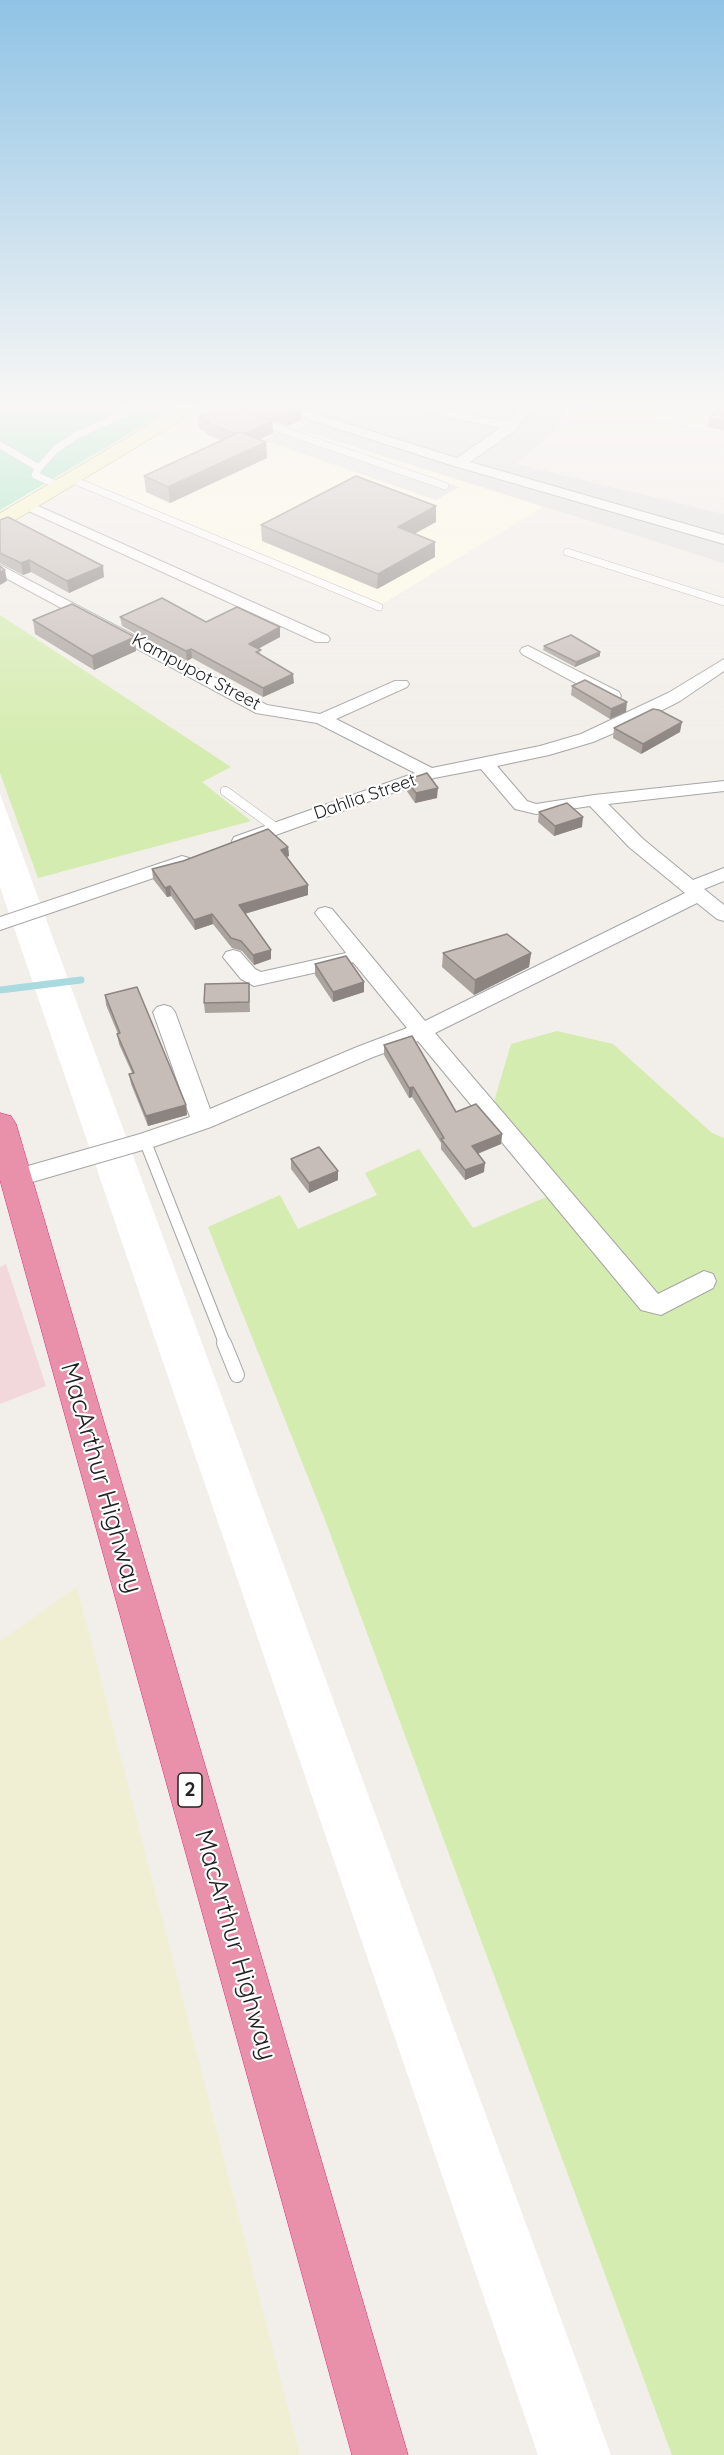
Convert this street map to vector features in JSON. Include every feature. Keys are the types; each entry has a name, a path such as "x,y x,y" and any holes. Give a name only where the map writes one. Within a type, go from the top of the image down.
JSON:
{"highway":[{"name":"MacArthur Highway","path":"0,1124 380,2455"}],"street":[{"path":"66,523 322,639"},
{"path":"664,523 724,540"},
{"name":"Kampupot Street","path":"0,569 262,708 322,718 430,774"},
{"path":"528,651 645,713"},
{"name":"Dahlia Street","path":"223,847 430,774 486,764 587,738 645,713 724,664"},
{"path":"322,718 401,684"},
{"path":"486,764 521,805 536,809 594,800 724,786"},
{"path":"594,800 636,843 693,892 724,915"},
{"path":"0,924 202,855"},
{"path":"15,1178 145,1142 422,1031 724,874"},
{"path":"325,913 650,1303 661,1305 704,1281"},
{"path":"233,957 254,979 261,979 358,955"},
{"path":"164,1012 203,1120"}],"lane":[{"path":"166,523 380,607"},
{"path":"567,552 724,602"},
{"path":"225,791 276,828"},
{"path":"145,1142 237,1375"}],"shaded area":[{"path":"182,523 517,523 377,607"},
{"path":"595,523 724,523 724,563"},
{"path":"6,1264 46,1386 0,1404 0,1267"}],"green space":[{"path":"0,615 231,767 202,782 251,821 38,878 0,773"},
{"path":"557,1031 613,1044 712,1133 724,1138 724,2455 672,2455 324,1517 208,1227 280,1195 298,1229 377,1195 365,1173 419,1149 473,1228 558,1192 493,1105 511,1044"},
{"path":"77,1587 300,2455 0,2455 0,1641"}],"pier":[{"path":"0,794 611,2455 538,2455 0,887"}],"building":[{"path":"0,523 19,523 103,566 67,581 29,560 21,563 0,553"},
{"path":"266,523 406,523 398,527 435,542 378,574 261,525"},
{"path":"162,598 206,622 237,607 280,627 249,644 261,650 256,652 293,674 263,688 191,649 186,651 120,617"},
{"path":"72,604 135,637 92,656 33,620"},
{"path":"571,635 600,652 576,662 544,646"},
{"path":"585,680 627,702 611,709 572,686"},
{"path":"653,709 682,722 643,744 614,728"},
{"path":"427,773 438,788 416,793 406,780"},
{"path":"567,803 583,817 555,826 539,812"},
{"path":"268,829 288,847 281,850 308,885 239,905 271,950 253,955 241,941 231,938 212,914 194,920 170,886 165,888 152,869 183,861"},
{"path":"507,934 531,953 475,980 443,953"},
{"path":"346,956 364,982 333,992 315,964"},
{"path":"249,983 249,1002 204,1003 205,984"},
{"path":"137,987 186,1105 146,1116 129,1074 134,1073 117,1034 120,1033 105,995"},
{"path":"412,1036 456,1112 476,1104 502,1134 472,1146 485,1163 465,1170 441,1139 444,1138 413,1087 409,1088 384,1045"},
{"path":"319,1147 338,1171 309,1183 291,1159"}],"waterway":[{"path":"0,990 81,980"}]}
